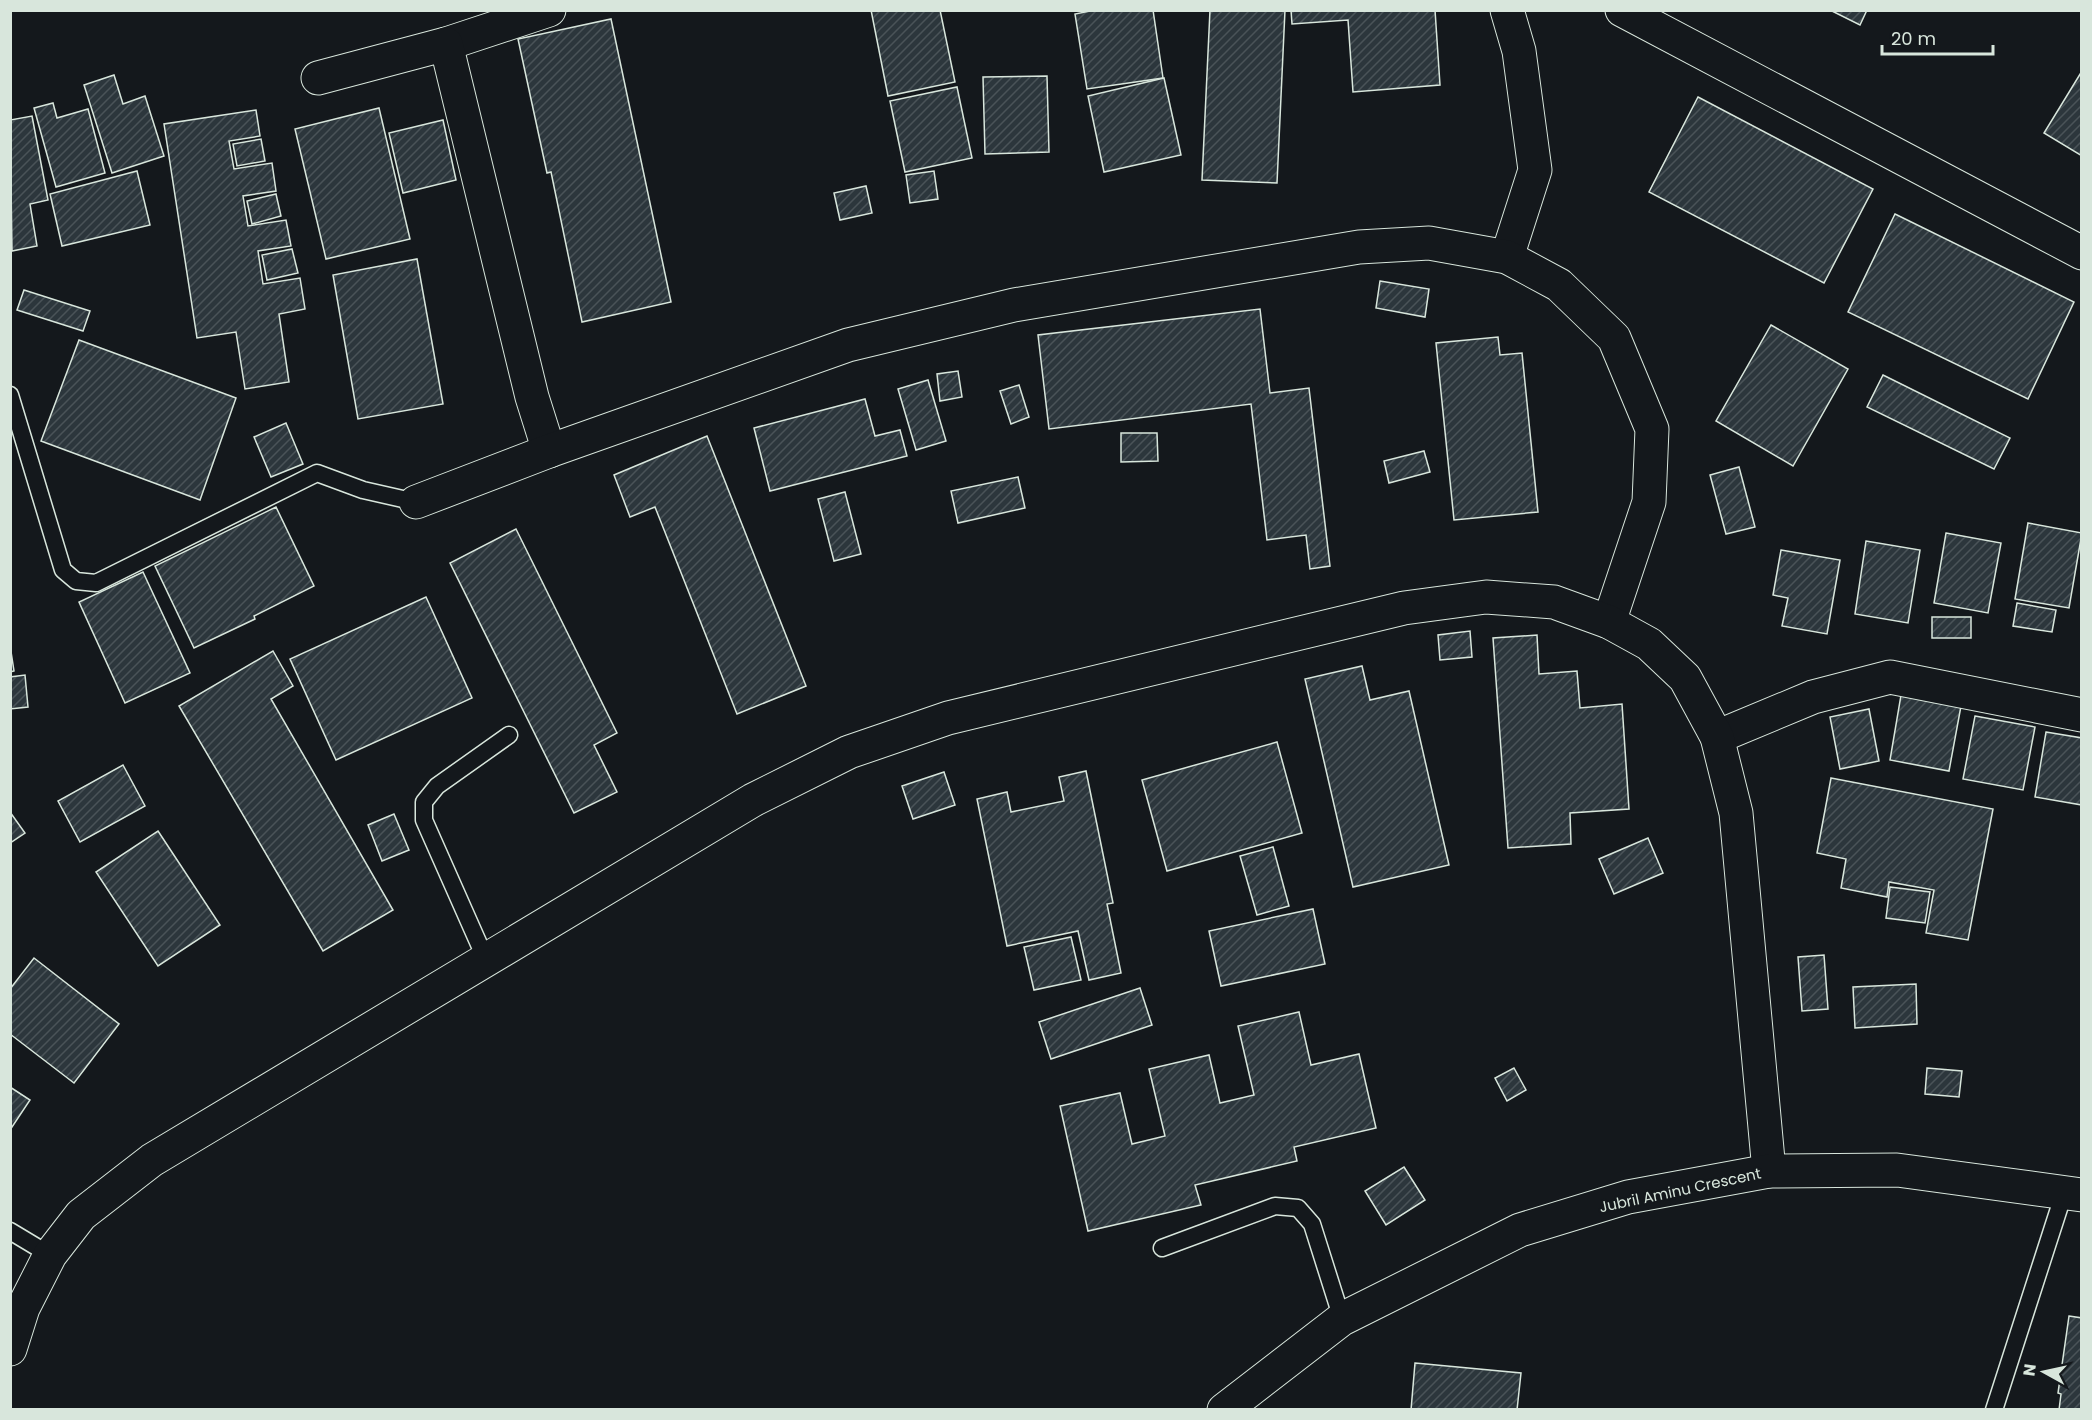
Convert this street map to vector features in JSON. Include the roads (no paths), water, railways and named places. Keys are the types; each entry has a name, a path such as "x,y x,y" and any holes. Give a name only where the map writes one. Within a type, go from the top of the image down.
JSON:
{"street":[{"path":"318,78 446,44 549,10"},
{"path":"1507,10 1519,51 1535,170 1507,257"},
{"path":"1622,10 2082,253"},
{"path":"446,44 532,397 549,452"},
{"path":"416,502 848,345 1014,305 1359,246 1429,243 1507,257 1559,285 1614,338 1652,429 1649,502 1610,622"},
{"path":"10,1349 23,1308 50,1255 81,1215 152,1160 753,800 849,752 948,718 1404,608 1486,597 1554,602 1610,622 1649,644 1685,678 1718,737 1736,813 1769,1171"},
{"path":"1718,737 1813,697 1890,677 2082,715"},
{"name":"Jubril Aminu Crescent","path":"1224,1410 1342,1319 1520,1230 1628,1197 1769,1171 1897,1170 2073,1194"}],"lane":[{"path":"10,395 63,570 76,581 96,582 317,473 363,490 416,502"},
{"path":"486,960 424,820 424,802 437,786 509,735"},
{"path":"1994,1410 2073,1194"},
{"path":"1162,1248 1275,1206 1298,1208 1312,1224 1342,1319"},
{"path":"10,1231 50,1255"}]}
